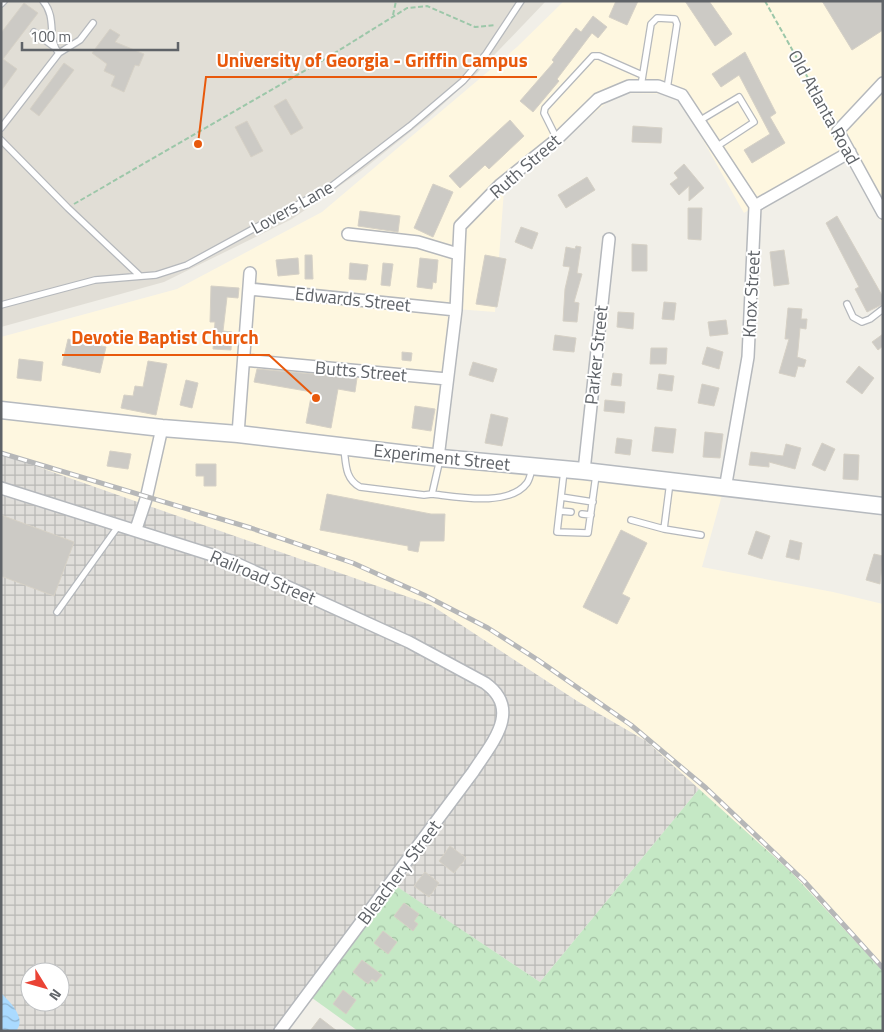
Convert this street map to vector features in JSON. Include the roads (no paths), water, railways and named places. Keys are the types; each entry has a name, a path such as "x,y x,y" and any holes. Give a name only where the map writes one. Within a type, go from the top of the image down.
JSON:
{"main road":[{"name":"Experiment Street","path":"1,410 162,428 238,434 439,458 564,469 883,506"}],"street":[{"name":"Ruth Street","path":"439,458 456,310 460,226 500,185 557,139 598,99 642,80 682,95 755,206"},
{"name":"Old Atlanta Road","path":"883,83 838,131 883,213"},
{"path":"755,206 850,152"},
{"name":"Knox Street","path":"725,489 748,357 755,206"},
{"path":"348,234 418,242 458,254"},
{"name":"Parker Street","path":"590,472 609,239"},
{"path":"238,434 250,273"},
{"name":"Edwards Street","path":"250,289 456,310"},
{"name":"Butts Street","path":"244,360 448,379"},
{"path":"136,529 146,500 162,428"},
{"name":"Railroad Street","path":"1,488 119,526 136,529 231,561 409,642 485,682 496,690 503,706"},
{"name":"Bleachery Street","path":"280,1031 472,772 501,727 504,715 503,706"}],"lane":[{"path":"1,4 4,1"},
{"path":"43,1 50,10 53,46"},
{"name":"Lovers Lane","path":"1,305 95,280 156,275 187,265 332,186 410,126 463,81 486,54 521,1"},
{"path":"557,139 544,113 545,108 593,56 599,56 642,80 651,24 657,18 675,19 677,24 667,90"},
{"path":"1,128 59,53 80,40 93,23"},
{"path":"34,32 53,46 59,53"},
{"path":"699,121 739,97 754,122 716,147"},
{"path":"1,140 68,208 139,275"},
{"path":"847,304 853,317 862,322 870,319 883,309"},
{"path":"344,446 348,475 352,482 360,487 424,495 492,499 520,489 528,482 532,466"},
{"path":"432,494 439,458"},
{"path":"564,469 557,532 588,533 592,502 590,472"},
{"path":"664,530 670,482"},
{"path":"561,497 592,502"},
{"path":"560,511 570,512"},
{"path":"582,514 590,515"},
{"path":"631,520 664,530 701,535"},
{"path":"57,612 119,526"}],"water":[{"path":"1,993 16,1010 20,1021 16,1031 1,1031"}],"railway":[{"path":"1,453 251,528 353,563 424,595 488,628 538,660 631,725 706,788 804,881 883,968"}],"place":[{"name":"University of Georgia - Griffin Campus","path":"198,144"},
{"name":"Devotie Baptist Church","path":"316,398"}]}
